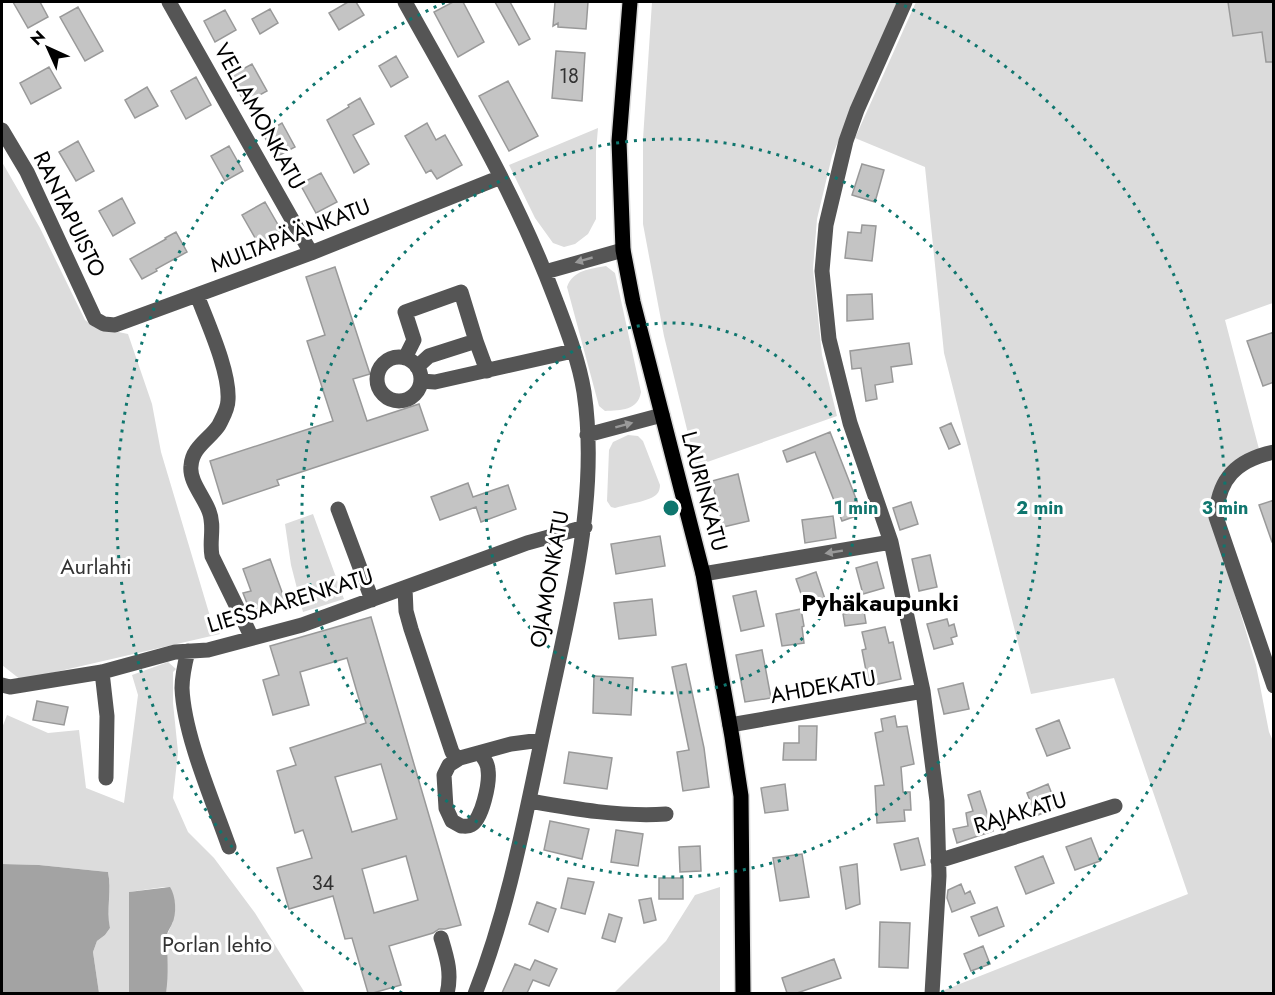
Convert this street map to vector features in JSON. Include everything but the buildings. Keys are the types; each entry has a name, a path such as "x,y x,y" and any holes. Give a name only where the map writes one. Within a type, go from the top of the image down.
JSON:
{"main road":[{"name":"LAURINKATU","path":"630,2 620,141 623,250 633,302 703,574 730,725 741,796 743,993"}],"street":[{"name":"VELLAMONKATU","path":"169,2 311,252"},
{"path":"905,2 857,110 846,141 826,225 822,271 829,339 848,411 891,542 923,691 937,801 938,861 932,993"},
{"name":"OJAMONKATU","path":"410,3 501,177 545,272 573,351 584,391 587,435 585,527 530,801 504,910 476,993"},
{"name":"RANTAPUISTO","path":"2,130 27,172 95,319"},
{"name":"MULTAPÄÄNKATU","path":"95,319 104,324 115,325 311,252 501,177"},
{"path":"545,272 623,250"},
{"path":"414,369 414,340 405,312 461,292 487,371"},
{"path":"197,295 220,360 227,385 228,401 224,416 216,430 196,450 191,461 190,472 210,513 212,523 209,545 212,556 252,638"},
{"path":"414,369 429,356 477,340"},
{"path":"414,369 435,382 573,351"},
{"path":"587,435 662,415"},
{"path":"1274,452 1263,454 1235,468 1223,484 1217,501 1216,517 1274,686"},
{"path":"338,509 372,600"},
{"name":"LIESSAARENKATU","path":"2,684 10,687 102,672 175,652 208,650 302,625 527,543 585,527"},
{"path":"703,574 891,542"},
{"path":"405,588 406,611 421,660 452,752 460,758"},
{"path":"188,651 183,670 182,688 186,717 192,741 229,847"},
{"path":"102,672 107,716 106,778"},
{"name":"AHDEKATU","path":"730,725 923,691"},
{"path":"480,753 489,772 488,786 478,818 471,825 461,826 452,820 446,808 444,776 449,765 460,758 511,744 541,741"},
{"path":"530,801 614,814 642,816 666,814"},
{"name":"RAJAKATU","path":"938,861 1115,806"},
{"path":"441,938 450,965 447,993"}],"green space":[{"path":"652,2 897,2 832,156 817,219 813,269 822,355 837,416 696,466 664,336 643,224 643,139"},
{"path":"916,2 1273,2 1273,303 1225,320 1259,449 1229,465 1208,505 1256,665 1269,732 1273,741 1273,993 942,993 942,991 1188,894 1114,678 1031,694 944,353 925,167 855,138"},
{"path":"598,128 596,219 588,234 575,244 564,247 553,243 535,218 509,165"},
{"name":"Aurlahti","path":"2,162 40,228 85,320 94,327 128,334 152,404 161,452 212,623 220,634 21,680 2,665"},
{"path":"606,266 615,273 641,392 633,406 623,410 605,411 599,406 567,287 573,277 578,274 588,269"},
{"path":"628,435 638,436 643,441 660,487 657,494 649,499 615,508 611,507 607,501 609,450 613,442"},
{"path":"313,514 344,599 303,612 291,565 285,524"},
{"name":"Porlan lehto","path":"168,662 176,669 173,672 173,703 178,752 173,798 188,832 214,858 255,913 305,993 166,993 167,935 173,922 170,888 164,887 129,892 129,993 99,993 93,952 97,941 110,928 108,872 2,864 2,728 7,715 48,733 79,730 86,788 124,803 138,695 132,675"},
{"path":"720,887 720,993 614,993 666,941 695,895"}],"shaded area":[{"path":"2,864 108,872 110,928 97,941 93,952 99,993 2,993"},
{"path":"170,887 174,895 175,910 174,920 167,935 166,993 129,993 129,892"}],"district":[{"name":"Pyhäkaupunki","path":"880,603"}]}
